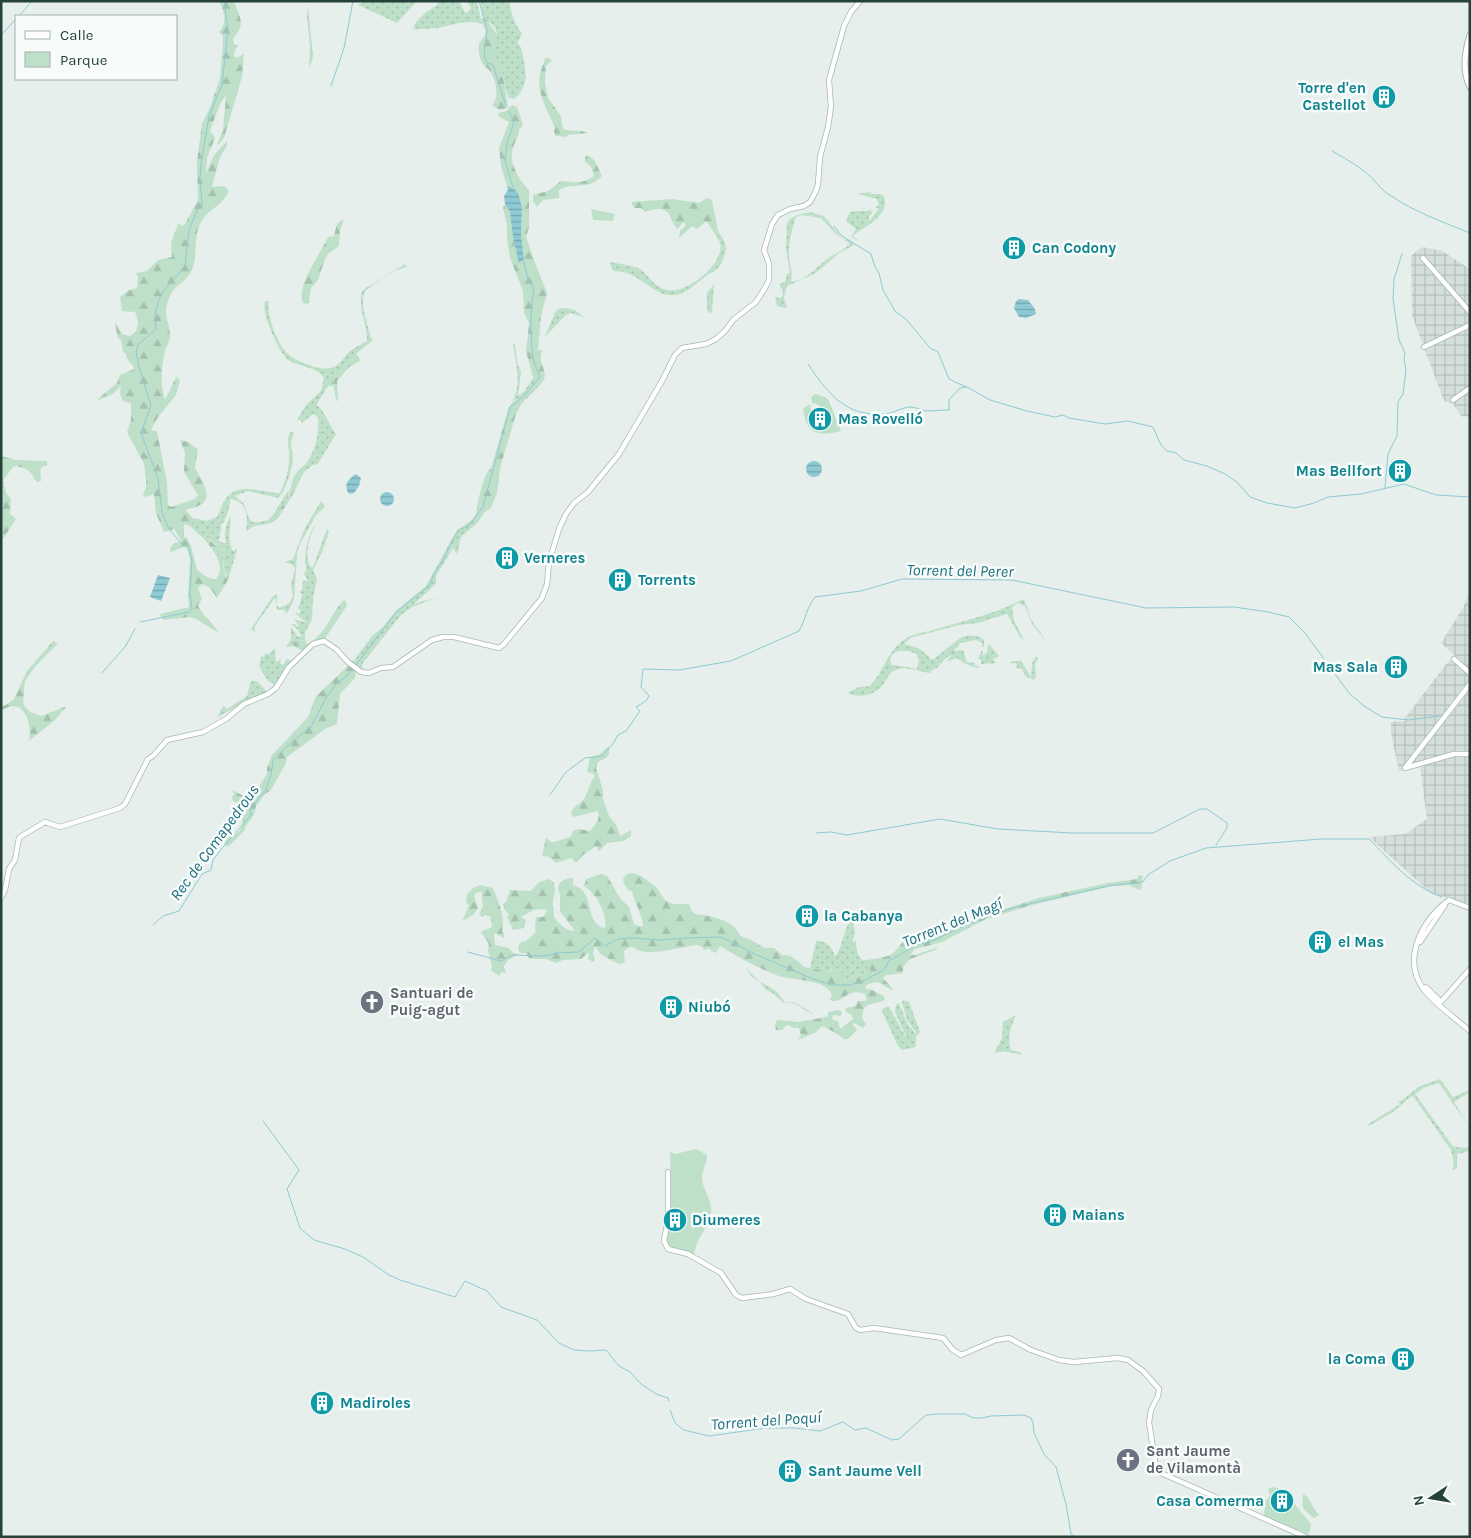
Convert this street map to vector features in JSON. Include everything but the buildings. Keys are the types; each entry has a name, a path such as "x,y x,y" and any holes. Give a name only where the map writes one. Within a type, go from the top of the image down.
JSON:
{"street":[{"path":"1,898 10,869 15,860 19,838 26,832 44,822 60,826 120,808 125,804 148,759 154,755 161,745 167,740 203,732 226,719 244,704 268,694 276,688 289,667 313,644 324,642 336,649 361,672 369,673 381,668 393,667 432,640 444,636 499,648 504,644 542,598 547,584 549,562 558,529 566,514 574,503 588,492 619,454 675,355 682,348 706,344 716,339 733,320 756,302 765,288 769,280 769,264 764,250 772,224 778,214 804,206 810,202 816,191 820,157 831,107 829,80 844,26 850,12 860,1"},
{"path":"1470,35 1466,50 1466,78 1470,87"},
{"path":"1423,258 1470,312"},
{"path":"1424,347 1470,324"},
{"path":"1453,400 1470,388"},
{"path":"1454,659 1470,673"},
{"path":"1470,684 1405,768 1454,754 1470,754"},
{"path":"1470,908 1449,900 1420,939 1416,956 1421,980 1428,990 1470,1029"},
{"path":"1440,1003 1470,969"},
{"path":"668,1172 668,1220 664,1241 668,1249 688,1254 721,1273 736,1295 742,1298 773,1294 790,1289 806,1299 848,1314 856,1328 860,1330 874,1328 943,1338 953,1350 961,1355 996,1340 1009,1338 1031,1350 1059,1360 1074,1362 1118,1358 1128,1360 1143,1370 1159,1389 1158,1396 1151,1410 1149,1422 1155,1462 1161,1472 1306,1537"}],"shaded area":[{"path":"1422,247 1442,251 1470,269 1470,419 1466,416 1462,417 1453,404 1444,401 1412,316 1411,256"},
{"path":"1470,590 1470,907 1432,894 1369,837 1405,834 1427,819 1420,767 1399,771 1391,734 1391,722 1405,721 1405,718 1447,663 1455,656 1441,643 1464,606"}],"green space":[{"path":"219,1 234,1 241,24 233,38 234,44 238,46 234,56 236,58 244,54 242,77 224,138 219,144 217,145 223,130 226,96 221,102 210,130 215,138 207,158 206,173 214,155 227,141 227,146 220,157 212,186 224,186 229,191 223,200 201,222 197,233 191,272 175,288 167,303 166,313 170,337 165,351 162,376 165,400 176,377 180,380 176,395 158,417 151,430 157,431 167,483 168,505 171,507 195,499 198,495 184,472 185,453 180,440 188,442 198,449 195,467 205,488 206,498 198,506 186,510 194,520 190,526 184,525 184,537 187,538 191,546 197,570 213,579 216,579 219,574 219,563 214,552 204,539 205,536 215,545 221,545 224,572 228,580 217,598 210,588 202,584 198,588 202,599 198,605 219,633 190,617 163,620 160,614 189,607 190,561 187,548 184,547 171,552 170,548 174,543 182,542 174,529 164,532 156,513 154,494 145,497 143,495 146,487 144,464 127,432 131,420 131,404 123,401 120,394 121,386 113,394 98,399 117,383 120,375 134,369 123,351 115,324 122,334 130,336 137,329 137,319 135,312 122,311 120,297 129,290 137,288 138,277 136,273 147,271 158,260 172,257 171,243 178,224 182,226 185,224 198,200 197,162 202,123 209,110 220,78 223,36 219,32 224,25 224,17"},
{"path":"366,1 417,1 397,23 358,5"},
{"path":"438,1 459,1 467,13 471,8 467,1 477,1 482,24 467,22 435,28 413,29 420,18 437,5"},
{"path":"480,1 510,1 513,19 522,34 517,44 520,45 526,74 523,87 514,99 509,98 503,75 493,57 497,33 495,28 484,19"},
{"path":"308,7 313,56 309,67 310,47"},
{"path":"481,18 487,20 496,33 497,38 493,49 494,58 503,75 508,107 504,109 498,109 492,105 496,98 495,84 492,75 479,56 479,43 486,33"},
{"path":"545,58 552,60 546,66 545,83 548,98 561,116 563,129 587,133 568,135 566,137 555,136 555,128 543,102 539,81"},
{"path":"512,105 517,107 523,125 519,130 512,151 512,157 518,175 529,190 529,227 526,237 547,293 541,316 538,350 543,350 541,360 545,376 539,386 534,381 526,351 529,324 524,312 523,291 510,258 507,225 503,208 505,204 510,212 518,260 524,255 521,234 522,207 518,193 511,187 507,187 501,166 499,148 509,122 498,116 499,113 506,111"},
{"path":"588,155 595,162 602,176 597,181 585,185 563,188 559,190 559,198 543,200 537,207 533,201 533,195 548,191 561,181 582,182 594,176 591,167 585,162 585,157"},
{"path":"870,192 871,194 884,196 884,210 876,220 853,236 858,241 851,237 856,229 846,221 850,212 871,210 872,214 869,216 869,221 879,209 875,207 879,205 877,199 857,194"},
{"path":"707,198 712,200 718,231 715,234 707,222 705,222 697,229 692,226 679,238 680,231 686,225 683,222 678,229 666,211 658,209 645,212 641,208 634,208 631,202 672,199 699,203"},
{"path":"591,209 615,214 613,221 593,220"},
{"path":"810,212 824,216 842,238 854,245 839,253 816,273 787,286 784,298 787,307 777,306 775,297 781,298 783,294 779,284 785,282 787,274 790,273 786,248 787,224 791,218","holes":["802,215 821,218 836,234 850,244 806,276 792,282 789,247 796,217"]},
{"path":"344,220 340,230 339,246 328,254 318,280 311,288 309,303 304,304 302,289 305,280 328,237 334,236 337,224"},
{"path":"718,231 725,242 726,249 720,265 716,270 680,294 669,295 662,293 630,274 613,271 609,262 641,269 662,289 674,290 682,288 699,279 717,259 721,247 715,234"},
{"path":"405,264 407,267 391,273 366,290 363,307 373,340 357,353 359,357 346,366 334,380 333,386 328,386 318,402 317,405 336,434 318,464 313,465 304,472 299,470 309,460 315,446 318,432 318,417 313,414 302,423 300,420 297,420 306,405 321,391 324,378 313,369 294,363 286,358 274,339 268,324 264,309 265,301 269,301 269,313 273,329 288,354 308,365 326,369 334,367 348,353 367,341 361,309 363,290"},
{"path":"714,284 712,312 709,313 707,310 707,293"},
{"path":"558,309 575,310 585,318 571,313 566,315 545,337 555,312"},
{"path":"513,343 515,344 517,362 521,372 518,396 523,393 534,377 534,381 539,386 522,403 522,401 516,399 512,403 518,380"},
{"path":"359,357 360,361 349,367 337,381 338,402 333,384 334,380 348,363"},
{"path":"815,394 825,397 829,401 841,431 826,434 815,432 807,424 803,409 810,404 813,417 815,416 814,414 821,410 824,414 820,406 812,403 811,397"},
{"path":"520,398 522,403 516,414 500,468 497,493 491,508 485,512 478,522 476,515 485,477 491,468 509,407"},
{"path":"291,431 294,434 291,443 293,461 281,495 278,498 248,491 235,496 244,504 252,522 259,522 268,520 273,515 289,489 288,497 276,516 278,518 269,524 253,526 246,532 247,515 244,506 236,500 230,499 227,515 221,524 219,534 221,537 218,540 226,543 225,530 231,516 229,538 232,550 234,551 237,548 237,550 228,580 224,570 223,549 205,536 204,539 190,526 194,518 206,521 217,517 226,498 233,492 253,489 280,493 288,467 288,441"},
{"path":"1,456 16,460 47,461 47,466 43,466 40,470 41,481 37,482 30,472 22,467 14,466 3,480 6,493 11,499 10,514 16,519 1,542"},
{"path":"301,469 304,472 278,518 275,516 288,497 294,476"},
{"path":"321,501 325,507 316,515 299,546 294,599 288,612 285,613 285,610 277,610 276,599 274,599 255,626 255,632 251,629 273,596 277,594 277,605 279,608 290,603 293,595 291,584 295,569 293,565 285,562 293,559 305,528"},
{"path":"476,515 478,522 461,537 457,554 453,548 436,576 436,584 414,604 438,597 412,607 401,615 362,664 363,669 366,671 351,662 396,611 426,586 457,530"},
{"path":"316,523 307,551 311,567 313,567 327,529 329,532 313,570 317,580 313,598 312,619 305,633 305,640 295,641 293,646 286,647 291,639 291,627 298,637 302,636 291,624 295,624 298,628 299,626 294,619 307,623 296,614 301,612 298,608 302,594 299,592 302,590 303,580 308,581 304,574 307,568 305,564 306,554 309,537"},
{"path":"1024,599 1032,620 1042,634 1044,641 1033,626 1025,606 1018,603 1012,607 1014,621 1024,640 1020,637 1007,614 978,623 959,625 910,638 904,644 918,648 931,659 934,659 960,638 975,636 984,640 984,647 981,647 983,644 976,640 960,643 955,648 955,651 963,650 967,662 975,663 975,666 981,667 971,666 965,664 957,658 946,662 952,655 930,673 908,668 899,669 892,672 882,686 873,693 858,696 847,693 859,687 870,686 890,654 910,636 981,616","holes":["898,651 908,651 917,654 919,661 917,669 892,666 890,660 892,654"]},
{"path":"344,600 347,603 346,607 324,640 318,640 303,651 293,646 295,641 305,640 307,644 319,635"},
{"path":"53,641 58,643 34,668 25,681 23,703 30,712 41,716 67,706 55,720 29,741 28,719 25,713 15,706 1,711 1,706 14,699 27,671"},
{"path":"989,644 999,656 993,659 996,663 981,664 981,660 978,659 983,650 982,656 985,653 986,655"},
{"path":"274,649 277,649 275,650 276,662 281,659 280,663 283,665 287,659 292,661 274,688 273,683 268,681 259,666 260,656 264,657 265,653 269,654"},
{"path":"1036,656 1038,659 1035,664 1036,676 1034,680 1025,676 1022,669 1017,668 1016,663 1010,663 1021,661 1031,677 1032,663"},
{"path":"349,665 356,671 355,678 340,694 337,723 325,729 287,757 286,763 271,790 265,794 256,806 254,815 245,827 246,829 229,846 226,846 224,844 228,836 240,831 245,811 239,804 233,801 232,797 234,794 232,790 246,797 252,797 267,774 267,768 272,755 308,717 316,696"},
{"path":"251,681 257,681 268,693 243,703 218,717 224,706 227,709 247,696"},
{"path":"609,746 609,755 598,762 596,768 603,790 603,799 609,816 617,826 620,836 631,830 631,836 623,841 607,843 599,851 596,846 577,862 574,862 572,858 556,863 549,857 542,856 546,838 554,842 570,837 573,831 579,829 590,831 596,824 599,816 597,811 574,817 571,814 575,807 584,799 595,776 587,772 590,757 599,755"},
{"path":"633,873 641,876 656,887 665,900 672,904 689,904 695,914 721,919 733,926 740,936 765,948 774,948 782,955 794,958 804,967 829,972 833,966 836,973 843,973 856,967 838,976 843,980 871,970 862,961 890,955 910,937 946,932 983,916 1039,898 1103,884 1137,879 1139,875 1143,876 1141,889 1139,890 1129,885 1112,886 1032,905 986,919 942,942 915,949 910,955 938,949 910,959 903,967 903,973 887,975 882,978 893,990 878,982 865,986 866,989 884,996 885,1000 864,1008 862,1018 866,1024 863,1028 854,1023 853,1025 857,1030 848,1039 844,1039 822,1026 815,1033 797,1040 801,1036 799,1028 787,1025 782,1030 776,1030 777,1020 799,1022 826,1017 828,1012 839,1010 842,1012 841,1016 834,1015 832,1017 833,1020 838,1021 840,1029 853,1019 852,1015 845,1011 846,1008 856,1006 858,1001 866,1001 865,994 854,992 837,1001 832,1001 830,999 832,995 823,986 776,975 747,962 720,946 716,953 711,951 710,948 705,950 701,946 696,945 653,952 641,951 630,947 624,951 625,962 622,964 600,954 595,946 593,953 595,960 593,962 588,959 589,952 581,959 563,960 556,963 546,959 529,958 526,953 521,953 518,950 519,944 523,941 525,942 536,932 536,917 543,917 547,911 545,909 533,910 521,917 526,920 524,928 513,930 507,917 509,915 503,904 506,902 510,890 531,891 539,882 549,879 555,886 554,917 563,927 575,931 560,911 560,894 558,890 559,884 562,881 573,878 573,885 585,893 593,919 603,928 605,927 605,916 603,910 592,893 584,886 586,879 601,874 607,876 620,898 629,907 634,924 643,926 632,891 628,890 623,879 627,874"},
{"path":"480,885 493,888 501,910 502,931 505,936 504,938 494,933 495,945 509,948 513,953 519,954 508,960 504,966 506,973 501,972 499,976 491,970 492,966 488,951 489,944 481,932 492,927 490,916 482,917 479,914 483,906 482,892 476,893 474,896 477,910 470,917 463,920 469,905 466,902 467,894 473,888"},
{"path":"850,921 853,922 855,933 852,944 856,940 858,953 871,970 843,980 837,976 856,967 843,973 836,973 836,970 832,968 829,972 810,969 816,941 828,945 836,956"},
{"path":"745,967 759,981 776,991 785,1002 796,1003 814,1014 796,1004 783,1002 765,989 761,983 751,976"},
{"path":"903,1000 909,1002 920,1032 916,1037 916,1047 902,1050 898,1046 882,1011 883,1008 889,1007 909,1043 895,1012 896,1005 899,1003 907,1023 916,1034 907,1020"},
{"path":"1016,1015 1009,1041 1011,1050 1020,1052 1022,1055 1011,1052 994,1054 1002,1038 1003,1022"},
{"path":"1440,1079 1453,1097 1470,1090 1470,1092 1454,1102 1470,1128 1439,1083 1423,1088 1415,1094 1452,1145 1470,1148 1470,1151 1457,1154 1457,1168 1452,1171 1454,1163 1451,1150 1413,1096 1393,1112 1369,1126 1367,1125 1400,1104 1398,1101 1401,1101 1420,1086"},
{"path":"696,1149 707,1155 702,1182 709,1199 711,1212 708,1223 697,1244 694,1256 672,1250 668,1245 666,1237 670,1223 670,1152 675,1154"},
{"path":"1272,1487 1291,1491 1292,1501 1311,1524 1308,1534 1264,1516 1265,1500 1270,1496 1268,1489"},
{"path":"1303,1494 1308,1498 1319,1515 1314,1518 1303,1508"}],"water":[{"path":"507,187 511,187 518,193 522,207 521,234 524,259 519,263 510,212 505,204 504,196 508,190"},
{"path":"1019,299 1028,300 1035,309 1036,314 1026,318 1019,317 1014,308 1016,301"},
{"path":"814,461 822,469 814,477 806,469"},
{"path":"356,474 361,478 359,486 354,493 349,494 346,488 347,482"},
{"path":"384,492 390,492 394,499 390,506 384,506 380,502 380,496"},
{"path":"158,575 170,578 161,601 150,597"}],"waterway":[{"path":"20,15 32,1"},
{"path":"140,622 189,612 192,609 190,592 192,560 189,548 179,541 169,529 162,513 158,478 142,436 151,405 136,352 138,345 156,329 155,317 162,293 185,266 189,230 197,210 202,206 201,163 209,116 222,85 228,29 224,1"},
{"path":"331,86 344,48 353,1"},
{"name":"Rec de Comapedrous","path":"479,1 487,30 484,56 487,63 493,65 506,106"},
{"path":"1,35 15,20"},
{"name":"Rec de Comapedrous","path":"509,111 514,122 507,144 505,161 514,190"},
{"path":"1332,151 1362,169 1384,191 1409,207 1470,233"},
{"path":"834,226 842,236 871,254 879,273 883,290 895,311 907,320 930,348 938,352 949,379 966,387"},
{"path":"1385,488 1388,454 1397,436 1398,402 1403,394 1406,370 1405,353 1399,340 1393,299 1394,279 1402,254"},
{"name":"Rec de Comapedrous","path":"356,665 397,611 429,586 458,531 469,525 483,507 510,407 523,397 540,377 534,362 531,336 534,290 528,278 523,260"},
{"path":"808,364 831,394 839,401 859,412 885,414 911,407 926,411 949,410 949,400 960,388 967,387 990,400 1027,411 1055,417 1063,415 1069,418 1105,424 1128,421 1153,427 1161,445 1167,451 1176,453 1184,460 1207,466 1225,474 1237,482 1250,497 1267,503 1295,508 1328,497 1361,494 1404,484 1436,495 1470,497"},
{"name":"Torrent del Perer","path":"550,795 566,772 585,758 602,756 618,735 626,731 640,711 636,707 646,701 649,696 641,687 643,669 679,670 731,661 799,631 815,597 861,591 902,579 1012,580 1146,608 1234,607 1289,617 1305,633 1349,693 1364,706 1382,717 1408,720 1440,716"},
{"path":"102,673 125,647 135,629"},
{"name":"Rec de Comapedrous","path":"153,925 163,916 179,911 202,874 211,870 213,860 251,815 250,809 266,789 271,775 273,760 311,727 326,698 337,683 353,669"},
{"path":"816,833 831,832 847,835 940,819 998,829 1072,833 1153,833 1200,809 1207,809 1227,823 1227,828 1216,845"},
{"name":"Torrent del Magí","path":"468,952 501,961 513,955 545,956 557,953 579,952 595,938 605,946 618,939 660,940 721,937 813,979 832,985 850,985 863,981 884,970 889,961 916,945 935,940 993,914 1108,886 1143,882 1148,875 1170,861 1206,848 1321,839 1369,839 1411,880 1442,897"},
{"name":"Torrent del Poquí","path":"263,1121 299,1170 287,1189 300,1228 314,1240 345,1249 363,1257 389,1275 400,1280 455,1297 465,1281 487,1291 501,1307 537,1320 559,1343 574,1350 606,1350 619,1366 630,1372 641,1384 656,1394 668,1398 669,1401"},
{"name":"Torrent del Poquí","path":"670,1410 675,1423 684,1430 709,1436 766,1428 795,1428 820,1431 843,1422 855,1430 866,1428 892,1440 899,1439 926,1415 965,1414 973,1418 1024,1415 1031,1418 1034,1433 1044,1454 1056,1467 1066,1504 1071,1534 1075,1537"}],"place":[{"name":"Torre d'en Castellot","path":"1384,97"},
{"name":"Can Codony","path":"1014,248"},
{"name":"Mas Rovelló","path":"820,419"},
{"name":"Mas Bellfort","path":"1400,471"},
{"name":"Verneres","path":"507,558"},
{"name":"Torrents","path":"620,580"},
{"name":"Mas Sala","path":"1396,667"},
{"name":"la Cabanya","path":"807,916"},
{"name":"el Mas","path":"1320,942"},
{"name":"Santuari de Puig-agut","path":"372,1002"},
{"name":"Niubó","path":"671,1007"},
{"name":"Maians","path":"1055,1215"},
{"name":"Diumeres","path":"675,1220"},
{"name":"la Coma","path":"1403,1359"},
{"name":"Madiroles","path":"322,1403"},
{"name":"Sant Jaume de Vilamontà","path":"1128,1460"},
{"name":"Sant Jaume Vell","path":"790,1471"},
{"name":"Casa Comerma","path":"1282,1501"}]}
